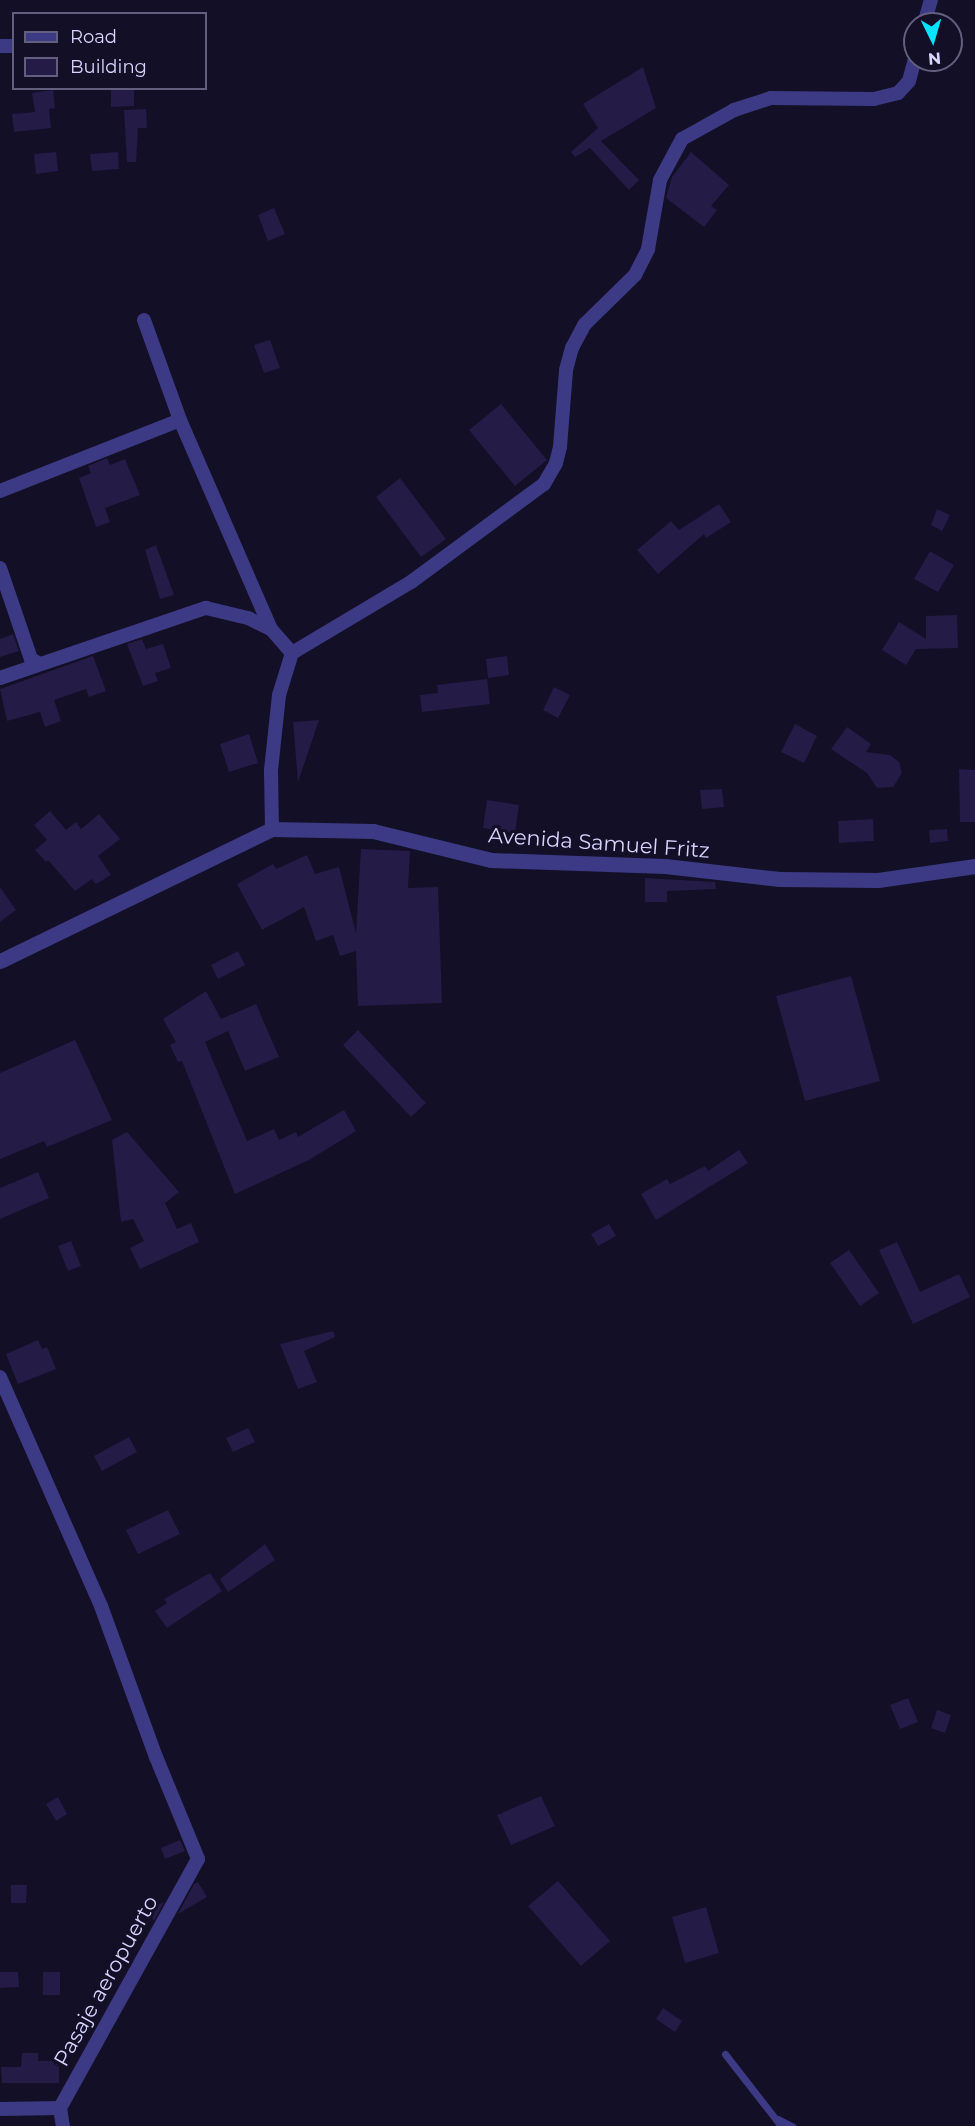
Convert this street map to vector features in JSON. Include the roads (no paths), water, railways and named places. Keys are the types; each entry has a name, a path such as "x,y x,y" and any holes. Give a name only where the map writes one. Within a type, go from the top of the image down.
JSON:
{"street":[{"path":"272,829 271,770 279,695 292,653 411,582 544,484 556,464 560,447 566,370 572,348 585,324 636,275 648,249 660,180 682,139 734,110 771,98 873,99 898,93 909,81 911,72"},
{"path":"144,321 180,420 271,629 292,653"},
{"path":"0,491 180,420"},
{"path":"0,568 31,659 38,663"},
{"path":"0,678 38,663 206,608 248,618 271,629"},
{"name":"Avenida Samuel Fritz","path":"0,962 272,829 373,831 491,860 664,866 778,879 878,880 975,866"},
{"name":"Pasaje aeropuerto","path":"0,1377 101,1606 156,1757 198,1859 60,2108"},
{"path":"0,2109 60,2108 63,2126"}],"lane":[{"path":"725,2054 780,2122 792,2126"}]}
